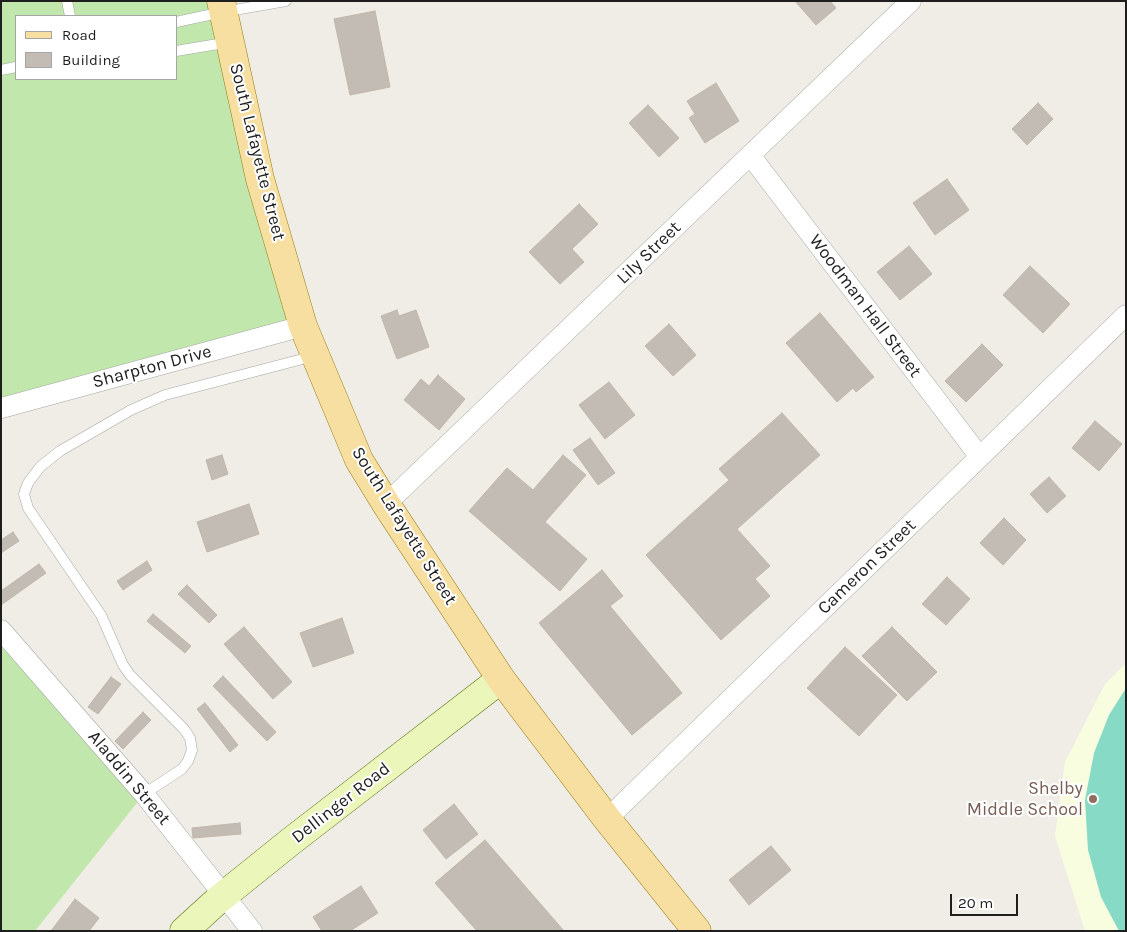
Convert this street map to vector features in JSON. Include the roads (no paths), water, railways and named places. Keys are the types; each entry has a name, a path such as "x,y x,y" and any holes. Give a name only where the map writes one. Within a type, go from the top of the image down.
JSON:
{"main road":[{"name":"South Lafayette Street","path":"222,6 260,179 303,326 360,460 386,504 501,679 607,820 697,931"}],"street":[{"name":"Lily Street","path":"386,504 911,1"},
{"name":"Woodman Hall Street","path":"750,155 980,457"},
{"name":"Cameron Street","path":"607,820 1126,314"},
{"name":"Sharpton Drive","path":"1,408 303,326"},
{"name":"Aladdin Street","path":"1,630 144,794 252,931"},
{"name":"Dellinger Road","path":"184,931 224,895 501,679"}],"lane":[{"path":"67,1 70,15"},
{"path":"178,21 222,6 286,1"},
{"path":"178,51 230,42"},
{"path":"1,70 15,67"},
{"path":"144,794 182,769 188,761 192,750 190,738 184,729 126,670 101,615 28,508 24,494 28,483 40,467 60,451 131,410 165,396 314,355"}],"place":[{"name":"Shelby Middle School","path":"1093,799"}]}
